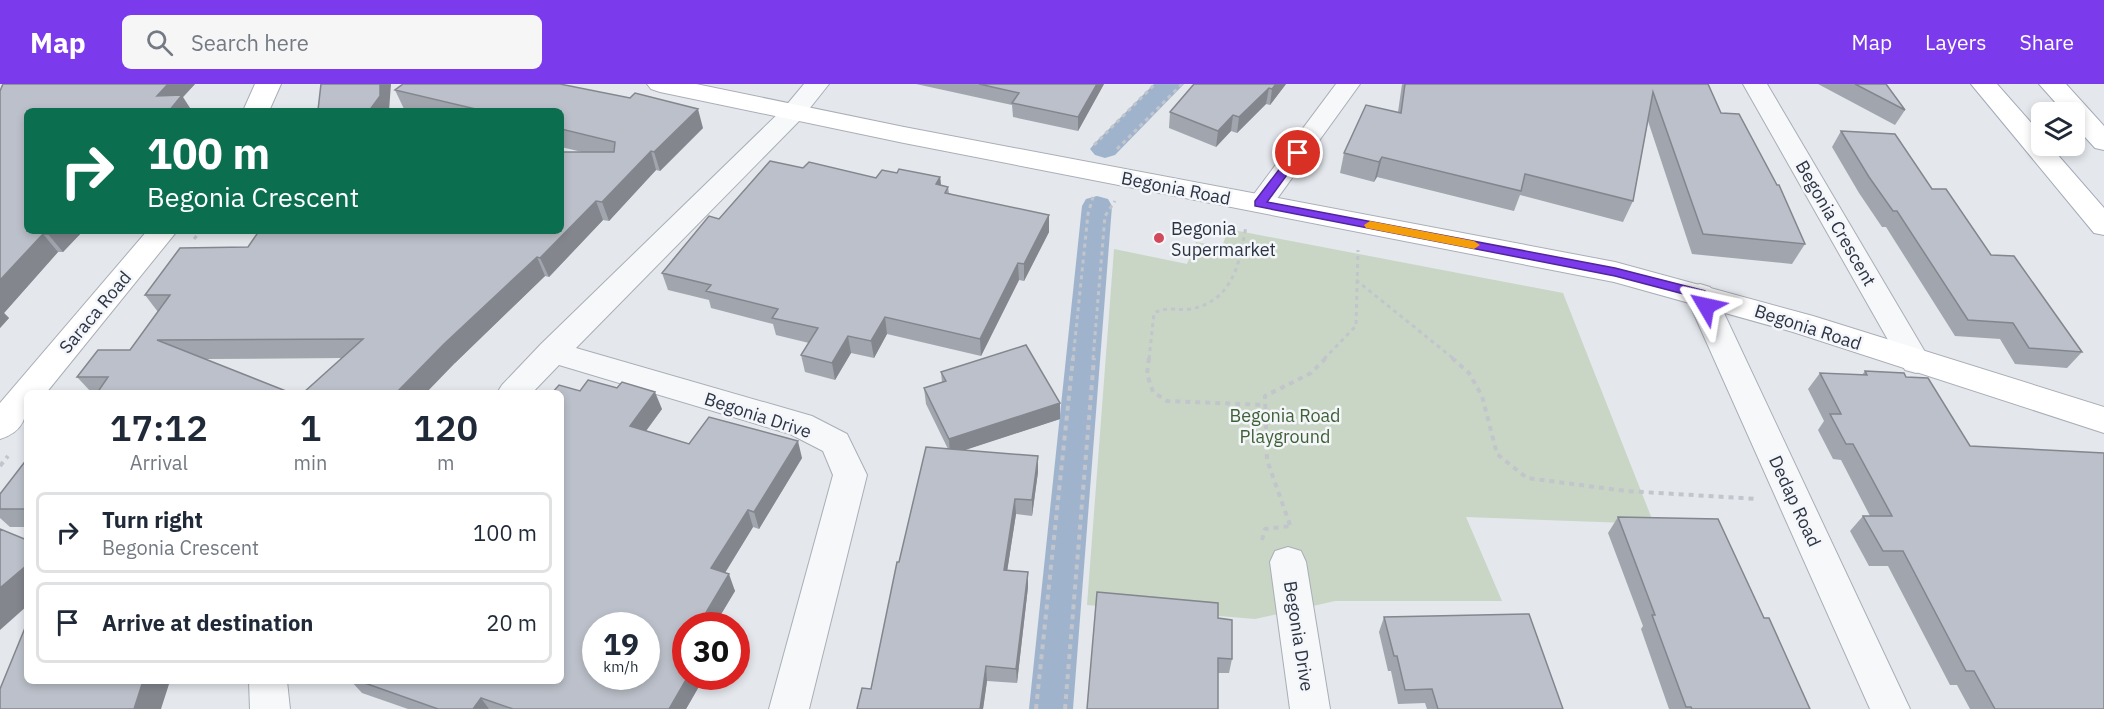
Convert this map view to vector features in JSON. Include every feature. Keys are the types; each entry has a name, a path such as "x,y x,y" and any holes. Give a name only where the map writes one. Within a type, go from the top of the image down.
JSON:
{"street":[{"path":"257,108 268,84"},
{"name":"Begonia Road","path":"660,84 1083,170 1253,210 1615,272 1802,324 2104,420"},
{"path":"516,390 793,112 817,84"},
{"path":"1253,210 1348,84"},
{"name":"Begonia Crescent","path":"1755,84 1917,362"},
{"path":"1984,84 2104,226"},
{"path":"2052,84 2104,142"},
{"name":"Saraca Road","path":"30,390 160,234"},
{"name":"Dedap Road","path":"1700,294 1890,709"},
{"name":"Begonia Drive","path":"552,352 801,425 835,443 850,475 789,709"},
{"name":"Saraca Road","path":"0,426 24,397"},
{"name":"Begonia Drive","path":"1288,562 1310,709"},
{"path":"268,684 270,709"}],"path":[{"path":"1083,170 1155,84"},
{"path":"1083,170 1182,84"},
{"path":"1253,210 1238,269 1222,296 1206,305 1188,309 1164,307 1154,313 1147,374 1153,392 1167,401 1266,405"},
{"path":"1036,709 1088,214"},
{"path":"1065,709 1105,216"},
{"path":"1290,525 1267,460 1265,396 1311,373 1356,326 1357,264"},
{"path":"1356,280 1383,304 1443,349 1469,373 1482,396 1497,454 1527,478 1626,491 1763,500"}],"green space":[{"name":"Begonia Road Playground","path":"1228,229 1563,293 1654,524 1466,517 1502,601 1335,601 1255,619 1087,605 1114,249 1187,264 1196,242 1222,247"}],"building":[{"path":"3,84 168,84 157,96 182,95 171,108 24,108 24,234 43,234 0,280 0,91"},
{"path":"321,84 380,84 380,96 371,108 318,108"},
{"path":"403,84 560,84 630,98 635,93 698,109 654,152 651,151 602,202 596,201 564,234 564,152 614,152 615,142 564,130 564,108 471,108 395,90"},
{"path":"979,84 1097,84 1078,117 1012,103 1019,93"},
{"path":"1194,84 1276,84 1239,117 1233,115 1218,131 1170,112"},
{"path":"1405,84 1708,84 1721,113 1739,114 1779,185 1805,244 1703,234 1653,92 1633,201 1525,174 1521,191 1382,157 1379,162 1344,153 1366,105 1401,113"},
{"path":"1855,84 1886,84 1905,110"},
{"path":"1841,131 1895,134 1932,189 1946,189 1991,255 2014,256 2082,352 2029,348 2013,323 1968,320 1897,211 1893,211 1869,177"},
{"path":"770,161 803,168 809,162 876,178 882,170 897,173 899,169 940,177 936,184 948,187 945,193 1049,215 1024,264 1018,263 980,339 885,317 871,341 848,336 832,363 801,355 818,328 772,318 778,309 706,291 711,285 662,273 709,216 719,219"},
{"path":"257,234 564,234 444,344 399,390 306,390 363,339 157,340 283,390 99,390 108,377 77,377 98,350 130,350 170,295 145,295 180,248 248,247"},
{"path":"1026,345 1060,403 949,439 924,388 946,381 941,372"},
{"path":"1865,371 1904,373 1906,377 1928,378 1970,446 2104,453 2104,709 1995,709 1974,671 1966,671 1903,551 1883,551 1863,516 1892,516 1853,444 1846,444 1830,414 1841,414 1820,373 1867,375"},
{"path":"588,380 617,388 622,382 655,392 630,426 689,444 709,417 798,441 754,512 748,510 711,568 729,574 706,612 672,612 672,690 680,690 669,709 513,709 481,698 473,709 438,709 367,684 564,684 564,390 555,390 559,385 580,391"},
{"path":"926,447 1038,456 1032,500 1015,499 1004,570 1028,572 1016,669 986,666 980,709 857,709 862,688 871,689 897,562 899,562"},
{"path":"24,463 24,509 0,509 0,494"},
{"path":"1618,517 1718,519 1764,618 1769,618 1810,709 1692,709 1686,707 1652,615 1655,615"},
{"path":"0,529 24,539 24,568 0,588"},
{"path":"1097,592 1218,603 1218,618 1232,620 1232,659 1218,658 1218,709 1087,709"},
{"path":"1529,614 1563,709 1438,709 1432,689 1405,690 1384,617"},
{"path":"24,630 24,684 142,684 134,709 0,709 0,689"}],"waterway":[{"path":"1105,149 1170,84"},
{"path":"1051,709 1097,206"}],"slow traffic":[{"path":"1370,225 1474,245"}],"place":[{"name":"Begonia Supermarket","path":"1159,238"}],"route":[{"path":"1298,153 1260,204 1615,272 1700,294 1706,306"}]}
